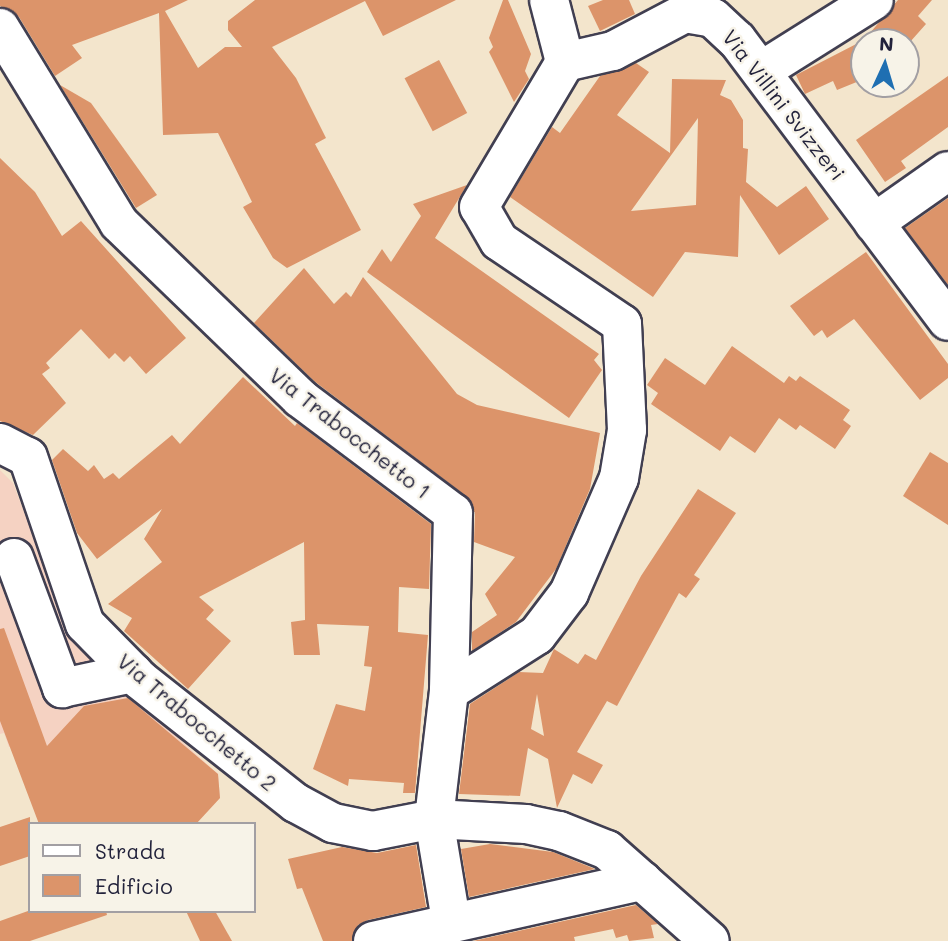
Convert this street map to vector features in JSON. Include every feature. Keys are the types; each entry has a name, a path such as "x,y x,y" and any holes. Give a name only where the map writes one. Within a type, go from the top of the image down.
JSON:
{"street":[{"path":"449,691 537,635 569,593 619,478 627,430 622,324 499,241 479,207 565,62 549,0"},
{"path":"761,71 874,0"},
{"name":"Via Villini Svizzeri","path":"565,62 614,51 685,13 713,18 761,71 948,321"},
{"name":"Via Trabocchetto 1","path":"0,28 119,223 300,398 453,513 449,691 434,819 471,925"},
{"path":"874,223 948,171"},
{"name":"Via Trabocchetto 2","path":"0,443 28,457 85,624 133,673 296,803 333,823 373,831 434,819 526,824 559,831 607,850 710,941"},
{"path":"14,558 62,688 133,673"},
{"path":"373,941 471,925 642,881"}],"shaded area":[{"path":"0,470 13,483 41,556 78,634 135,699 218,774 220,798 198,822 74,822 43,736 9,747 4,733 0,734"}],"building":[{"path":"0,0 188,0 165,11 198,68 225,47 242,47 228,30 228,21 255,0 456,0 383,36 365,1 272,47 296,78 326,138 315,144 361,230 287,268 273,258 243,207 252,202 218,133 163,135 159,13 72,45 82,58 55,76 19,17 0,6"},
{"path":"503,0 508,0 531,54 525,71 529,79 514,102 489,52 493,47 489,38"},
{"path":"603,0 629,0 635,14 600,31 588,6"},
{"path":"898,0 932,0 918,16 926,24 920,31 920,28 874,28"},
{"path":"850,47 850,85 837,90 833,81 805,94 796,75"},
{"path":"439,60 467,113 433,131 405,78"},
{"path":"636,63 649,72 617,115 670,153 672,79 726,80 720,95 731,100 743,120 743,148 748,149 746,182 777,207 806,186 829,219 779,255 740,195 738,257 685,252 653,297 510,197 552,127 560,133 600,76","holes":["698,118 696,205 631,211"]},
{"path":"948,76 948,127 901,161 906,168 885,182 856,140"},
{"path":"60,85 91,103 157,195 136,208"},
{"path":"0,158 35,192 62,236 81,221 186,338 146,374 130,356 124,362 115,353 109,359 81,329 46,363 50,368 42,374 66,403 33,435 0,421"},
{"path":"467,185 435,238 599,354 594,360 602,370 569,418 367,272 382,249 391,262 421,216 413,204"},
{"path":"948,198 948,285 905,228"},
{"path":"866,252 948,364 948,378 920,400 854,319 827,338 822,330 814,336 790,306"},
{"path":"304,268 334,304 346,292 351,297 363,277 457,394 477,405 600,433 590,489 556,569 516,622 472,651 472,632 497,615 485,594 515,557 474,542 475,513 466,496 314,381 254,323"},
{"path":"732,346 784,383 789,376 796,381 800,376 850,410 843,420 851,426 835,449 800,425 796,430 779,418 755,453 730,436 720,451 651,404 658,393 647,385 665,358 705,385"},
{"path":"243,377 295,426 297,423 431,524 429,589 399,587 398,632 428,635 415,793 403,793 404,783 349,779 348,786 313,769 336,704 365,711 372,667 364,666 369,626 317,624 320,655 294,655 291,622 305,620 304,542 199,597 214,610 206,619 231,641 188,689 124,631 132,618 108,604 162,562 144,539 162,509 97,559 77,533 52,460 63,449 88,471 94,465 104,479 113,473 119,479 172,435 180,444"},
{"path":"930,452 948,463 948,525 903,496"},
{"path":"698,489 736,513 694,575 700,579 686,598 679,593 617,706 607,701 577,752 603,765 592,784 573,774 557,808 548,759 528,748 520,796 459,794 470,704 519,672 543,673 554,649 578,664 585,654 596,660 641,576","holes":["537,694 544,736 531,729"]},
{"path":"4,628 47,746 84,706 128,698 218,774 220,798 198,822 38,822 0,721 0,629"},
{"path":"30,817 28,857 0,866 0,827"},
{"path":"490,844 553,852 595,869 469,897 461,849"},
{"path":"416,845 426,907 368,920 358,925 352,941 323,941 302,888 297,889 288,859 342,847 377,853"},
{"path":"636,905 658,924 651,925 654,938 629,941 627,935 616,938 613,929 574,937 575,941 473,941"},
{"path":"28,911 107,915 30,941 0,941 0,921"},
{"path":"187,913 216,913 232,941 200,941"}]}
